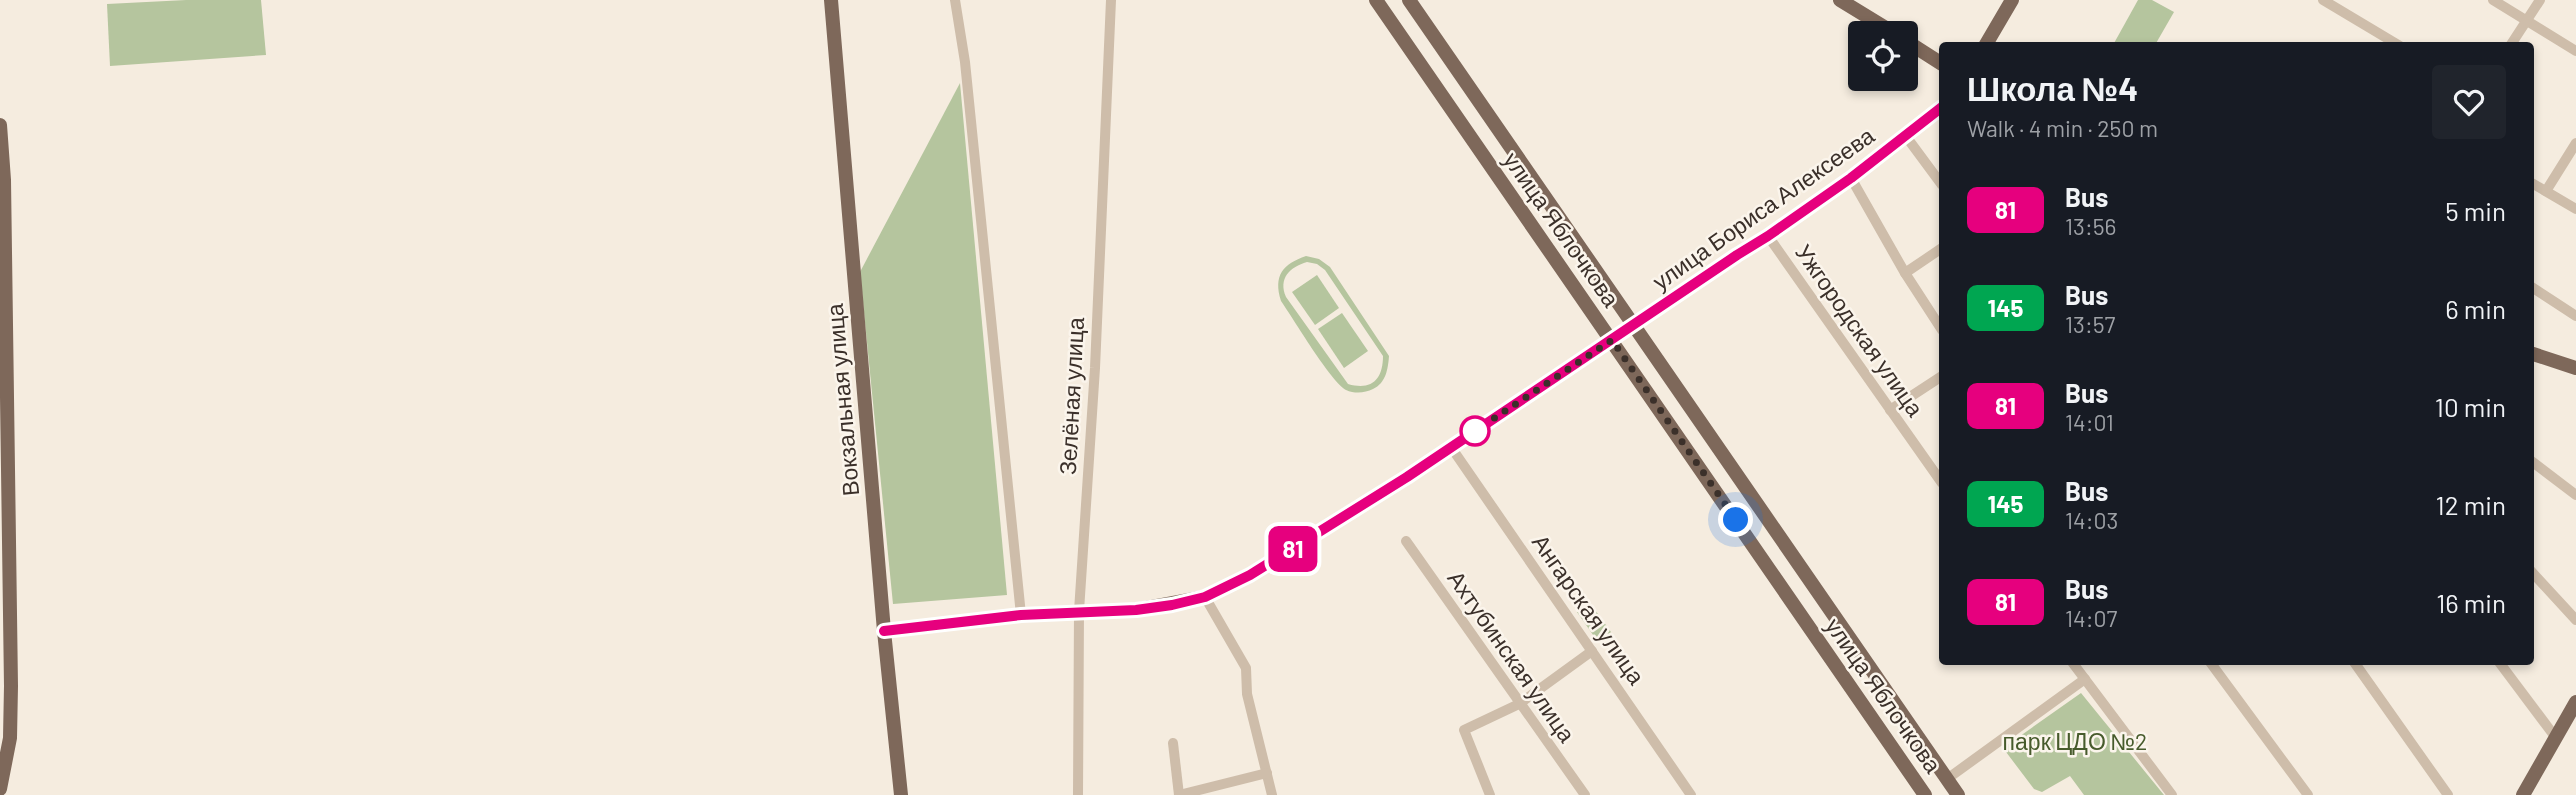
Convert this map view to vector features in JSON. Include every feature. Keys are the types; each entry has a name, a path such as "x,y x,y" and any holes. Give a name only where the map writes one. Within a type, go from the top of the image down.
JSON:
{"main road":[{"name":"Вокзальная улица","path":"831,0 884,631 901,795"},
{"name":"улица Яблочкова","path":"1376,0 1926,795"},
{"name":"улица Яблочкова","path":"1409,0 1958,795"},
{"path":"1840,0 1874,21"},
{"path":"1987,42 2012,0"},
{"path":"1918,49 1939,62"},
{"name":"улица Бориса Алексеева","path":"884,631 1021,615 1136,610 1172,605 1205,597 1250,575 1451,447 1768,236 1851,178 1939,109"},
{"path":"0,125 4,180 11,672 10,738 0,789"},
{"path":"2534,354 2576,368"},
{"path":"2523,795 2576,702"}],"street":[{"path":"955,0 965,62 1021,615"},
{"name":"Зелёная улица","path":"1078,795 1079,611 1095,368 1111,0"},
{"path":"2323,0 2393,42"},
{"path":"2493,0 2528,19 2576,51"},
{"path":"2513,42 2540,0"},
{"path":"1905,135 1939,181"},
{"path":"2546,191 2576,143"},
{"path":"1851,178 1905,273 1939,325"},
{"path":"2534,184 2576,209"},
{"name":"Ужгородская улица","path":"1768,236 1939,479"},
{"path":"1905,273 1939,250"},
{"path":"2534,289 2576,316"},
{"path":"1890,410 1939,378"},
{"name":"Ангарская улица","path":"1451,447 1691,795"},
{"path":"2534,463 2576,495"},
{"name":"Ахтубинская улица","path":"1406,541 1586,795"},
{"path":"2534,574 2576,620"},
{"path":"1205,597 1246,668 1247,694 1272,795"},
{"path":"1490,795 1464,730 1519,704 1592,651"},
{"path":"2075,665 2172,795"},
{"path":"2212,665 2308,795"},
{"path":"2356,665 2448,795"},
{"path":"2501,665 2556,738"},
{"path":"1947,779 2085,679"},
{"path":"1173,743 1179,795 1267,774"}],"green space":[{"path":"261,0 266,55 110,66 107,4"},
{"path":"2138,0 2152,0 2174,12 2157,42 2115,42"},
{"path":"960,83 1007,595 893,604 860,272"},
{"path":"1306,256 1319,259 1330,267 1389,356 1386,375 1381,383 1367,391 1346,390 1339,385 1281,301 1279,277 1291,263","holes":["1307,262 1317,264 1325,270 1383,356 1381,371 1370,384 1348,384 1286,297 1284,284 1287,274"]},
{"path":"1317,275 1339,308 1315,325 1292,292"},
{"path":"1342,313 1368,351 1344,368 1318,329"},
{"path":"1590,603 1611,632 1598,642 1577,612"},
{"name":"парк ЦДО №2","path":"2081,693 2164,795 2084,795 2070,776 2042,792 2034,789 2003,748"}],"bus line":[{"name":"81","path":"884,631 1021,615 1136,610 1172,605 1205,597 1250,575 1407,477 1768,236 1851,178 1939,111"}],"route":[{"path":"1475,431 1469,435 1612,340 1736,520"}]}
